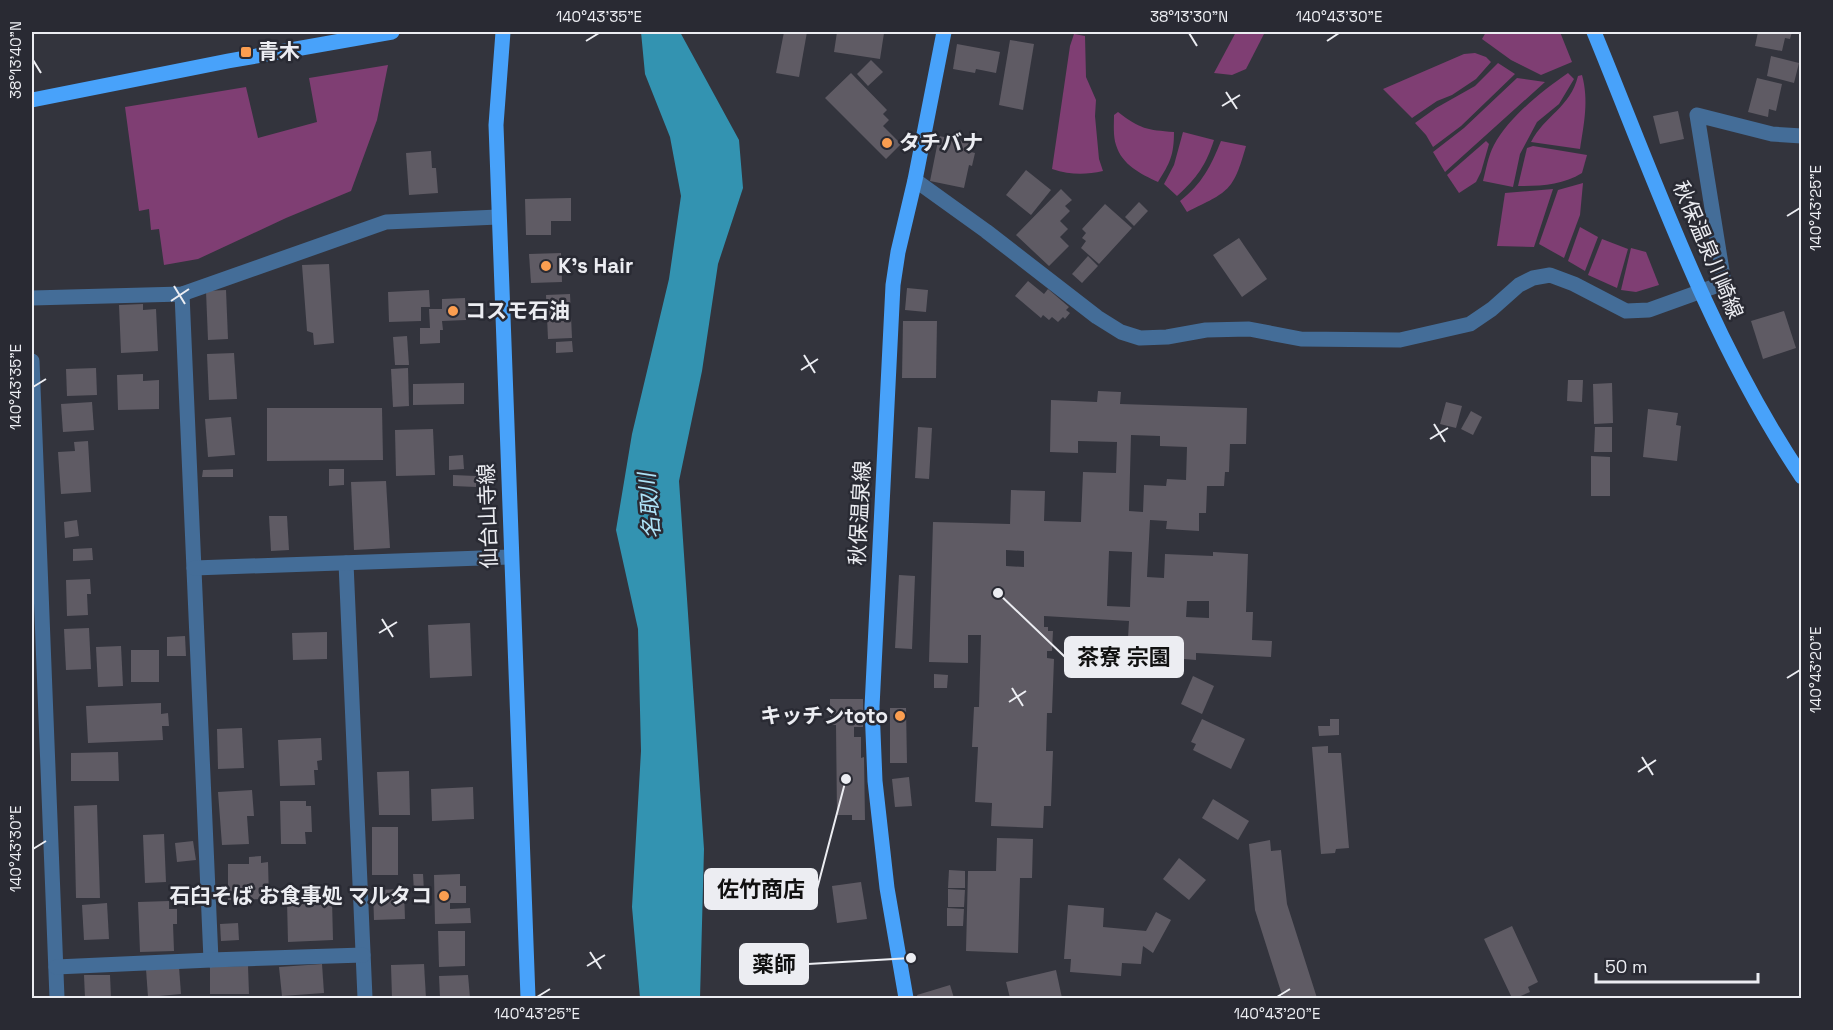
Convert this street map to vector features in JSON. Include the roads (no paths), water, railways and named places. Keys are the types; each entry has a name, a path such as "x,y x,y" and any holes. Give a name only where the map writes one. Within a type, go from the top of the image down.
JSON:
{"main road":[{"path":"32,100 228,61 392,32"},
{"name":"仙台山寺線","path":"503,32 496,125 498,218 528,999"},
{"name":"秋保温泉線","path":"906,999 887,888 875,781 872,707 893,285 944,32"},
{"name":"秋保温泉川崎線","path":"1594,32 1701,292 1743,378 1802,477"}],"street":[{"path":"915,180 986,231 1097,317 1121,332 1140,338 1167,337 1206,330 1249,329 1301,339 1400,340 1470,324 1492,309 1519,285 1533,278 1550,275 1574,284 1626,311 1649,310 1724,283 1696,115 1772,134 1802,136"},
{"path":"32,298 182,294 386,222 498,218"},
{"path":"182,294 211,960"},
{"path":"32,361 38,700 57,999"},
{"path":"194,568 511,557"},
{"path":"346,563 365,999"},
{"path":"56,968 363,955"}],"water":[{"name":"名取川","path":"641,32 680,32 739,140 743,188 718,264 702,371 679,481 704,849 700,998 640,998 632,907 641,751 638,629 616,530 632,434 669,279 681,196 670,137 645,74"}],"place":[{"name":"青木","path":"246,52"},
{"name":"タチバナ","path":"887,143"},
{"name":"K's Hair","path":"546,266"},
{"name":"コスモ石油","path":"453,311"},
{"name":"茶寮 宗園","path":"998,593"},
{"name":"キッチンtoto","path":"900,716"},
{"name":"佐竹商店","path":"846,779"},
{"name":"石臼そば お食事処 マルタコ","path":"444,896"},
{"name":"薬師","path":"911,958"}]}
